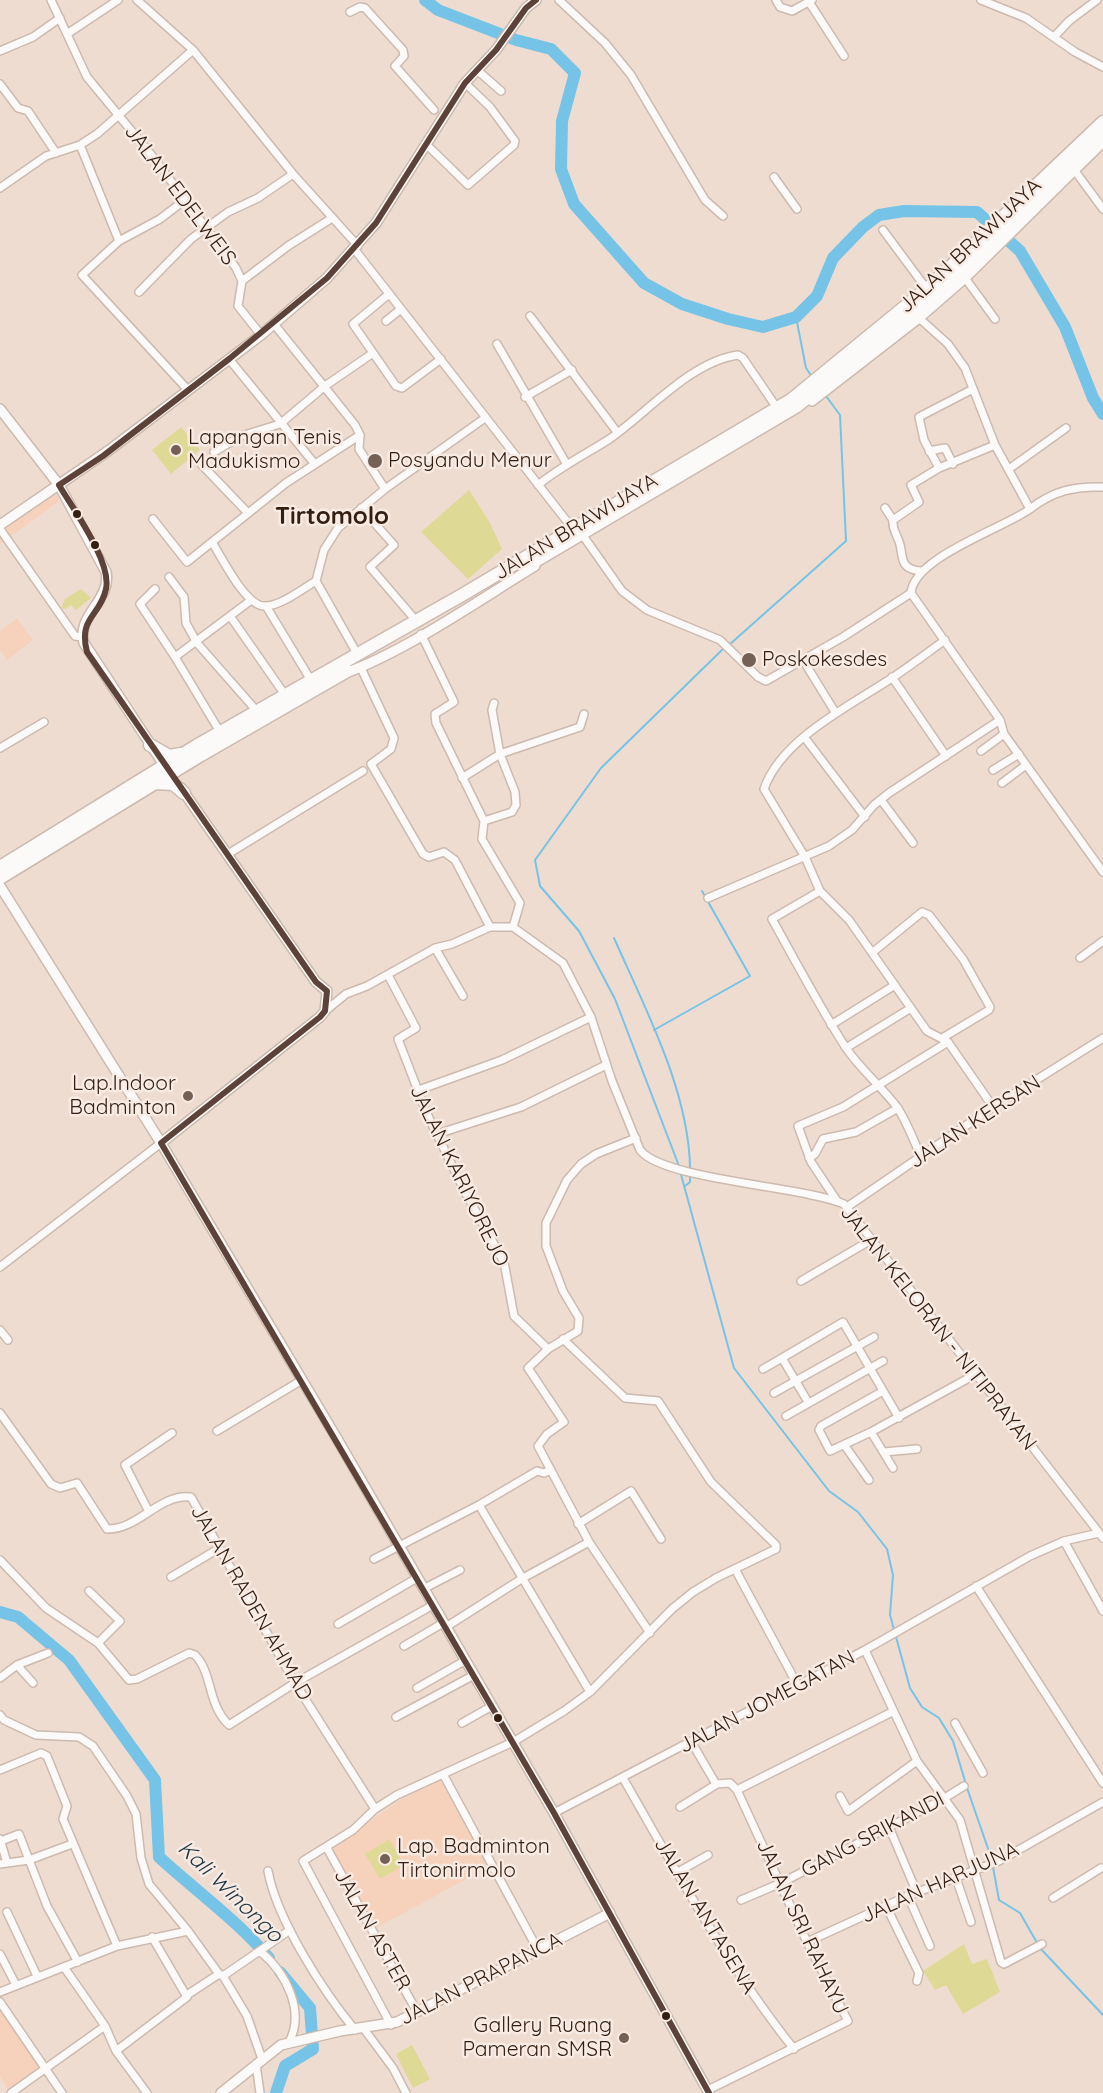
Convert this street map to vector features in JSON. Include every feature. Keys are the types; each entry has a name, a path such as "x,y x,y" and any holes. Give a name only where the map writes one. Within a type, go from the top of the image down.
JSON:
{"highway":[{"name":"JALAN BRAWIJAYA","path":"0,883 167,769 335,677 797,406 989,237 1031,198 1103,122"},
{"name":"JALAN BRAWIJAYA","path":"1031,198 1073,168 1103,134"},
{"path":"840,367 923,284 989,237"},
{"name":"JALAN BRAWIJAYA","path":"184,759 220,732 775,406 813,378 840,367"},
{"path":"243,720 284,692 412,616 569,524 589,516"},
{"path":"150,745 170,756 184,759 181,782 184,793"},
{"path":"150,745 150,780 173,784 184,793"},
{"name":"JALAN BRAWIJAYA","path":"0,865 150,780"}],"street":[{"path":"51,0 87,77 119,116 193,50"},
{"path":"67,34 118,0"},
{"path":"137,0 193,50 293,174 332,218 569,524"},
{"path":"82,637 75,636 0,527 108,452 274,324 327,278 356,248 426,144 439,115 496,50 519,17 536,0"},
{"path":"559,0 619,58 705,200 723,216"},
{"path":"776,0 780,7 792,10 811,1 844,56"},
{"path":"981,0 1026,18 1082,56 1103,67"},
{"path":"1054,37 1069,21 1097,0"},
{"path":"350,12 360,7 365,8 403,51 404,56 395,66 439,115"},
{"path":"0,51 26,41 60,18"},
{"path":"477,70 501,91"},
{"path":"426,144 468,185 514,145 515,141 498,118 465,83"},
{"path":"0,84 18,108 28,111 56,153"},
{"path":"1031,198 1103,115"},
{"name":"JALAN EDELWEIS","path":"0,188 33,164 80,145 98,134 119,116 186,199 236,268 242,281 237,306 261,334"},
{"path":"1103,142 1073,168 1103,208"},
{"path":"80,145 118,241"},
{"path":"139,292 191,239 293,174"},
{"path":"774,177 797,209"},
{"path":"186,199 160,219 118,241 83,272 83,278 188,390"},
{"path":"242,281 288,246 332,218"},
{"path":"883,230 923,284"},
{"path":"335,677 361,668 421,634 800,410 840,367 919,318 964,278 989,237"},
{"path":"964,278 995,320"},
{"path":"389,294 353,322 399,388 441,359"},
{"path":"387,321 401,309"},
{"path":"530,316 573,370 617,432"},
{"path":"919,318 956,354 973,389 995,445 1029,509"},
{"path":"274,324 355,425 360,435 359,449 385,489"},
{"path":"497,344 525,397 566,463"},
{"path":"214,452 241,436 280,424 325,386 373,352"},
{"path":"538,485 566,463 617,432 684,379 729,356 738,355 743,358 775,406"},
{"path":"229,359 314,463"},
{"path":"525,397 573,370"},
{"path":"939,468 929,451 919,417 973,389"},
{"path":"0,409 58,485 97,553 107,579 104,593 84,624 82,637 87,652 316,982 327,991 346,994"},
{"path":"266,606 316,581 331,536 385,489 485,418"},
{"path":"1009,469 1066,428"},
{"path":"153,519 187,562 314,463 360,435"},
{"path":"894,520 919,502 911,485 939,468 995,445"},
{"path":"929,451 945,448 952,464"},
{"path":"202,465 248,513"},
{"path":"1103,488 1072,487 1040,501 921,571 912,585 911,593 1000,720 1004,734 1016,756 1103,872"},
{"path":"361,508 394,545 370,567 412,616"},
{"path":"885,508 894,520 893,528 899,539 901,557 908,566 921,571"},
{"path":"584,537 622,591 647,610 720,640 758,677 766,681 911,593"},
{"path":"212,542 250,601 266,606 309,677"},
{"path":"169,577 184,597 186,624 197,643 255,710"},
{"path":"316,581 355,650"},
{"path":"155,589 140,604 220,732"},
{"path":"175,657 197,643 250,601"},
{"path":"230,616 284,692"},
{"path":"0,1267 161,1143 346,994 388,975 435,948 452,944 490,927 513,927 520,903 482,839 484,821 462,778 435,714 454,702 421,634"},
{"path":"945,640 892,678 835,712 789,752 765,786 765,792 805,857 820,891 849,920 927,1031 946,1040 993,1107"},
{"path":"803,660 835,712"},
{"path":"361,668 394,738 391,749 371,764 423,854 429,857 444,852 455,860 490,927"},
{"path":"892,678 946,756"},
{"path":"484,821 512,812 516,805 515,792 500,754 492,710 494,703"},
{"path":"462,778 500,754 580,727 584,714"},
{"path":"708,898 835,842 881,800 1000,720"},
{"path":"0,748 45,722"},
{"path":"981,751 1004,734"},
{"path":"805,738 864,817"},
{"path":"993,770 1016,756"},
{"path":"1002,783 1024,767"},
{"path":"228,854 363,771"},
{"path":"881,800 913,843"},
{"path":"0,883 161,1143 399,1545 554,1813 709,2091"},
{"path":"820,891 772,919 846,1048 867,1077 878,1084 898,1108 921,1158"},
{"path":"844,1204 825,1186 809,1158 798,1126 843,1107 946,1040 990,1007 963,959 929,915 922,912 873,952"},
{"name":"JALAN KELORAN - NITIPRAYAN","path":"513,927 563,963 591,1017 606,1065 646,1158 687,1171 844,1204 914,1291 1101,1535"},
{"path":"1080,958 1103,941"},
{"path":"435,948 463,996"},
{"name":"JALAN KARIYOREJO","path":"388,975 416,1028 398,1039 416,1091 465,1192 504,1262 514,1316 548,1349"},
{"path":"831,1025 896,986"},
{"path":"325,1011 327,991"},
{"path":"846,1048 911,1008"},
{"path":"416,1091 502,1060 591,1017"},
{"name":"JALAN KERSAN","path":"844,1204 921,1158 993,1107 1103,1038"},
{"path":"437,1134 520,1107 606,1065"},
{"path":"809,1158 815,1154 824,1139 862,1130 898,1108"},
{"path":"636,1138 596,1154 581,1164 567,1180 546,1223 546,1246 554,1272 579,1318 578,1331 548,1349 528,1368 564,1422 547,1434 538,1446 578,1524 650,1633"},
{"path":"801,1281 871,1240"},
{"path":"763,1369 843,1322 899,1418"},
{"path":"0,1330 8,1340"},
{"path":"774,1393 874,1337"},
{"path":"391,2025 303,1861 353,1830 375,1809 397,1795 513,1742 564,1711 590,1692 672,1609 693,1592 735,1569 774,1552 776,1545 711,1482 658,1401 625,1398 563,1340"},
{"path":"782,1358 808,1402"},
{"path":"786,1416 883,1361"},
{"path":"883,1391 821,1426 819,1430 830,1450 845,1446 899,1418 976,1374"},
{"path":"218,1431 302,1380"},
{"name":"JALAN RADEN AHMAD","path":"0,1413 51,1484 60,1488 77,1483 105,1528 120,1528 178,1496 191,1497 218,1549 295,1683 375,1809"},
{"path":"872,1432 893,1468"},
{"path":"149,1512 125,1464 172,1433"},
{"path":"845,1446 869,1480"},
{"path":"884,1452 916,1449"},
{"path":"374,1559 479,1505 537,1472 544,1473 550,1470"},
{"path":"578,1524 631,1491 661,1539"},
{"path":"479,1505 590,1692"},
{"name":"JALAN JOMEGATAN","path":"554,1813 692,1743 865,1650 1030,1556 1064,1541 1101,1535"},
{"path":"1064,1541 1103,1611"},
{"path":"404,1646 589,1542"},
{"path":"171,1576 218,1549"},
{"path":"0,1560 45,1608 98,1643 131,1680 189,1653 195,1654 204,1668 208,1688 221,1716 230,1725 295,1683 433,1605"},
{"path":"735,1569 798,1686"},
{"path":"423,1589 460,1570"},
{"path":"338,1624 417,1578"},
{"path":"976,1586 1103,1783"},
{"path":"89,1591 120,1621 98,1643"},
{"path":"865,1650 892,1712 917,1761 960,1820 1002,1963 1042,1944"},
{"path":"0,1678 17,1665 48,1653"},
{"path":"417,1688 466,1660"},
{"path":"17,1665 33,1683"},
{"path":"396,1717 474,1675"},
{"path":"462,1723 492,1706"},
{"path":"680,1807 717,1784 730,1783 737,1790 892,1712"},
{"path":"0,1715 4,1720 36,1735 79,1737 93,1746 127,1796 136,1814 141,1858 149,1884 188,1931 248,2016 259,2061 260,2093"},
{"path":"955,1723 983,1773"},
{"path":"692,1743 717,1784"},
{"path":"0,1770 41,1754 46,1755 67,1806 63,1819 72,1844 117,1946"},
{"path":"840,1796 848,1811 917,1761"},
{"path":"443,1774 538,1950"},
{"name":"JALAN ANTASENA","path":"623,1778 725,1953 765,2013 794,2049"},
{"name":"GANG SRIKANDI","path":"741,1900 782,1883 964,1786"},
{"name":"JALAN SRI RAHAYU","path":"709,2091 848,2021 807,1942 782,1883 737,1790"},
{"name":"JALAN HARJUNA","path":"807,1942 908,1896 999,1861 1103,1802"},
{"path":"889,1827 917,1893"},
{"path":"72,1844 29,1860 4,1864 0,1840 19,1834 29,1860 47,1906 78,1962"},
{"name":"JALAN ASTER","path":"327,1848 417,2012"},
{"path":"678,1872 708,1855"},
{"path":"1053,1898 1102,1869"},
{"path":"268,1871 275,1896 290,1930 336,2007 360,2029 393,2068 406,2093"},
{"path":"956,1878 972,1922"},
{"path":"908,1896 930,1946"},
{"path":"886,1906 919,1973 917,1981"},
{"path":"7,1911 37,1976"},
{"name":"JALAN PRAPANCA","path":"221,2093 259,2061 292,2043 340,2031 391,2025 610,1913"},
{"path":"116,2051 186,1999 187,1995 290,1930"},
{"path":"0,1992 117,1946 188,1931"},
{"path":"152,1937 187,1995"},
{"path":"257,1952 261,1952 267,1958 290,1992 297,2019 292,2043"},
{"path":"0,1954 16,1985"},
{"path":"64,1967 105,2026 116,2051 147,2093"},
{"path":"0,2002 62,2093"},
{"path":"11,2093 105,2026"}],"shaded area":[{"name":"Lapangan Tenis Madukismo","path":"181,427 200,450 171,474 152,450"},
{"path":"469,490 489,521 502,549 468,579 421,532"},
{"path":"54,495 59,497 58,502 0,544 0,532 4,528"},
{"path":"81,589 91,598 76,610 71,605 66,609 61,608 65,599"},
{"path":"17,618 33,640 7,660 0,650 0,631"},
{"path":"439,1779 489,1867 376,1928 329,1849 403,1798"},
{"name":"Lap. Badminton Tirtonirmolo","path":"389,1839 404,1865 380,1879 365,1854"},
{"path":"964,1944 972,1964 987,1959 1000,1992 963,2014 946,1985 935,1990 923,1971"},
{"path":"0,2004 42,2067 9,2091 0,2077"},
{"path":"412,2045 430,2079 413,2088 396,2054"}],"waterway":[{"path":"425,0 438,10 516,40 551,49 575,73 562,121 561,169 574,204 644,283 682,304 728,319 763,327 796,317 817,296 833,258 863,227 879,215 904,211 977,212 1020,251 1065,327 1093,398 1103,414"},
{"path":"796,317 806,368 812,377"},
{"path":"729,645 846,541 840,415 826,396"},
{"path":"679,1166 615,999 579,931 540,886 535,860 601,768 724,648"},
{"path":"654,1030 750,976 702,891"},
{"path":"614,938 674,1080 688,1139 690,1168"},
{"path":"680,1171 734,1368 829,1491 858,1512 887,1549 893,1575 890,1615 910,1688 922,1707 939,1718 953,1741 965,1781"},
{"path":"685,1186 690,1182 690,1175"},
{"name":"Kali Winongo","path":"0,1612 18,1617 69,1660 155,1780 159,1857 230,1918 269,1958"},
{"path":"967,1788 992,1860"},
{"path":"993,1867 999,1900 1020,1913 1040,1948 1103,2015"},
{"name":"Kali Winongo","path":"276,2093 285,2066 313,2049 310,2008 280,1972"}],"transit line":[{"path":"536,0 526,8 496,50 465,83 376,223 327,278 229,359 103,456 59,485 90,536 103,565 106,578 103,598 85,631 87,652 316,982 327,991 325,1011 320,1017 161,1143 554,1813 709,2093"}],"place":[{"name":"Lapangan Tenis Madukismo","path":"176,450"},
{"name":"Posyandu Menur","path":"375,461"},
{"name":"Poskokesdes","path":"749,660"},
{"name":"Lap.Indoor Badminton","path":"188,1096"},
{"name":"Lap. Badminton Tirtonirmolo","path":"385,1859"},
{"name":"Gallery Ruang Pameran SMSR","path":"624,2038"}],"district":[{"name":"Tirtomolo","path":"332,517"}]}
